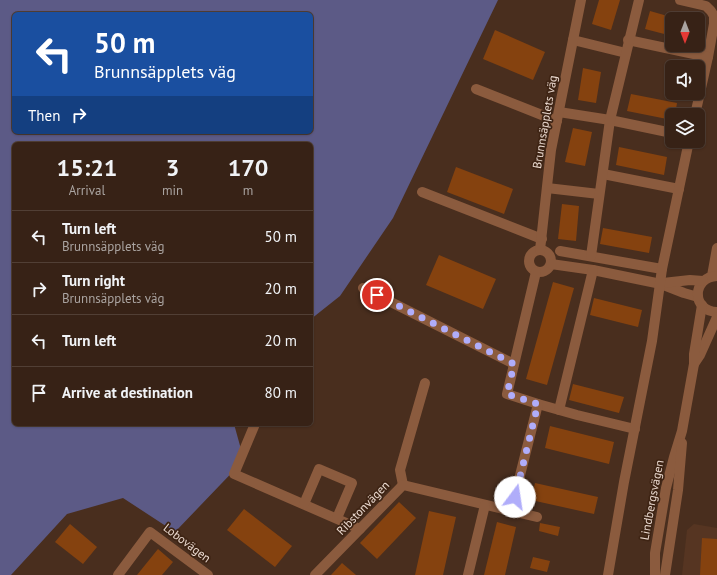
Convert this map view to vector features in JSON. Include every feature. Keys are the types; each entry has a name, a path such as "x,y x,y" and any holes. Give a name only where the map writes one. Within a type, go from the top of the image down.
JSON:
{"street":[{"name":"Brunnsäpplets väg","path":"540,250 551,150 582,0"},
{"path":"591,256 610,120 628,40 639,0"},
{"path":"680,0 706,6 714,16 708,57 697,108"},
{"path":"574,40 626,53"},
{"path":"628,40 708,57"},
{"path":"476,89 558,116 610,120 665,132"},
{"path":"608,575 624,482 652,341 662,270 688,148"},
{"path":"603,174 679,189"},
{"path":"547,188 600,194"},
{"path":"422,192 542,239"},
{"path":"661,284 711,278 717,248"},
{"path":"540,250 545,251 549,254 551,264 546,272 536,272 531,269 528,263 529,257 534,252 540,250"},
{"path":"560,251 662,270"},
{"path":"551,264 594,270 661,284 700,301 709,311 717,312"},
{"path":"559,410 594,270"},
{"path":"536,272 507,394 559,410 635,429"},
{"name":"Lindbergsvägen","path":"655,575 655,553 666,488 682,431 694,364 700,301 699,288 711,278"},
{"path":"363,288 514,364"},
{"name":"Lindbergsvägen","path":"694,364 700,355 717,316"},
{"path":"403,485 400,470 425,383"},
{"path":"511,511 538,404"},
{"path":"254,426 234,474 360,529"},
{"name":"Lindbergsvägen","path":"665,575 682,457 682,431"},
{"path":"304,504 319,469 352,483 337,518"},
{"name":"Ribstonvägen","path":"315,575 403,485 485,505"},
{"path":"468,575 485,505 537,517"},
{"name":"Lobovägen","path":"118,575 150,532 208,575"}],"shaded area":[{"path":"0,0 498,0 393,218 340,296 313,317 313,142 12,142 12,426 235,426 244,460 175,532 123,498 67,514 11,575 0,575"},
{"path":"694,524 717,528 717,575 682,575 687,530"}],"building":[{"path":"599,0 620,0 611,30 592,24"},
{"path":"650,11 665,15 665,34 645,29"},
{"path":"495,30 545,52 533,80 483,59"},
{"path":"583,68 601,72 596,103 578,100"},
{"path":"631,94 677,103 676,108 665,108 665,119 627,111"},
{"path":"573,128 592,132 585,166 565,162"},
{"path":"619,147 667,157 664,175 616,165"},
{"path":"456,167 513,189 504,214 447,192"},
{"path":"562,204 579,206 576,241 558,239"},
{"path":"603,228 652,237 649,253 600,244"},
{"path":"439,255 496,279 483,309 426,285"},
{"path":"553,282 574,288 547,385 526,379"},
{"path":"594,298 642,310 638,327 590,315"},
{"path":"573,384 624,397 619,413 569,400"},
{"path":"550,426 614,442 609,464 545,448"},
{"path":"535,483 598,497 594,514 531,500"},
{"path":"399,502 416,518 377,559 360,543"},
{"path":"244,509 292,546 275,567 227,530"},
{"path":"429,511 456,517 443,575 415,575"},
{"path":"497,522 516,527 505,575 484,575"},
{"path":"540,523 560,527 558,536 539,531"},
{"path":"70,524 97,547 83,564 55,542"},
{"path":"702,538 717,539 717,575 700,575"},
{"path":"158,549 173,562 162,575 137,575"},
{"path":"533,557 550,561 547,572 530,568"},
{"path":"342,563 356,575 331,575"}],"route":[{"path":"377,295 514,364 507,394 538,404 515,497"}]}
